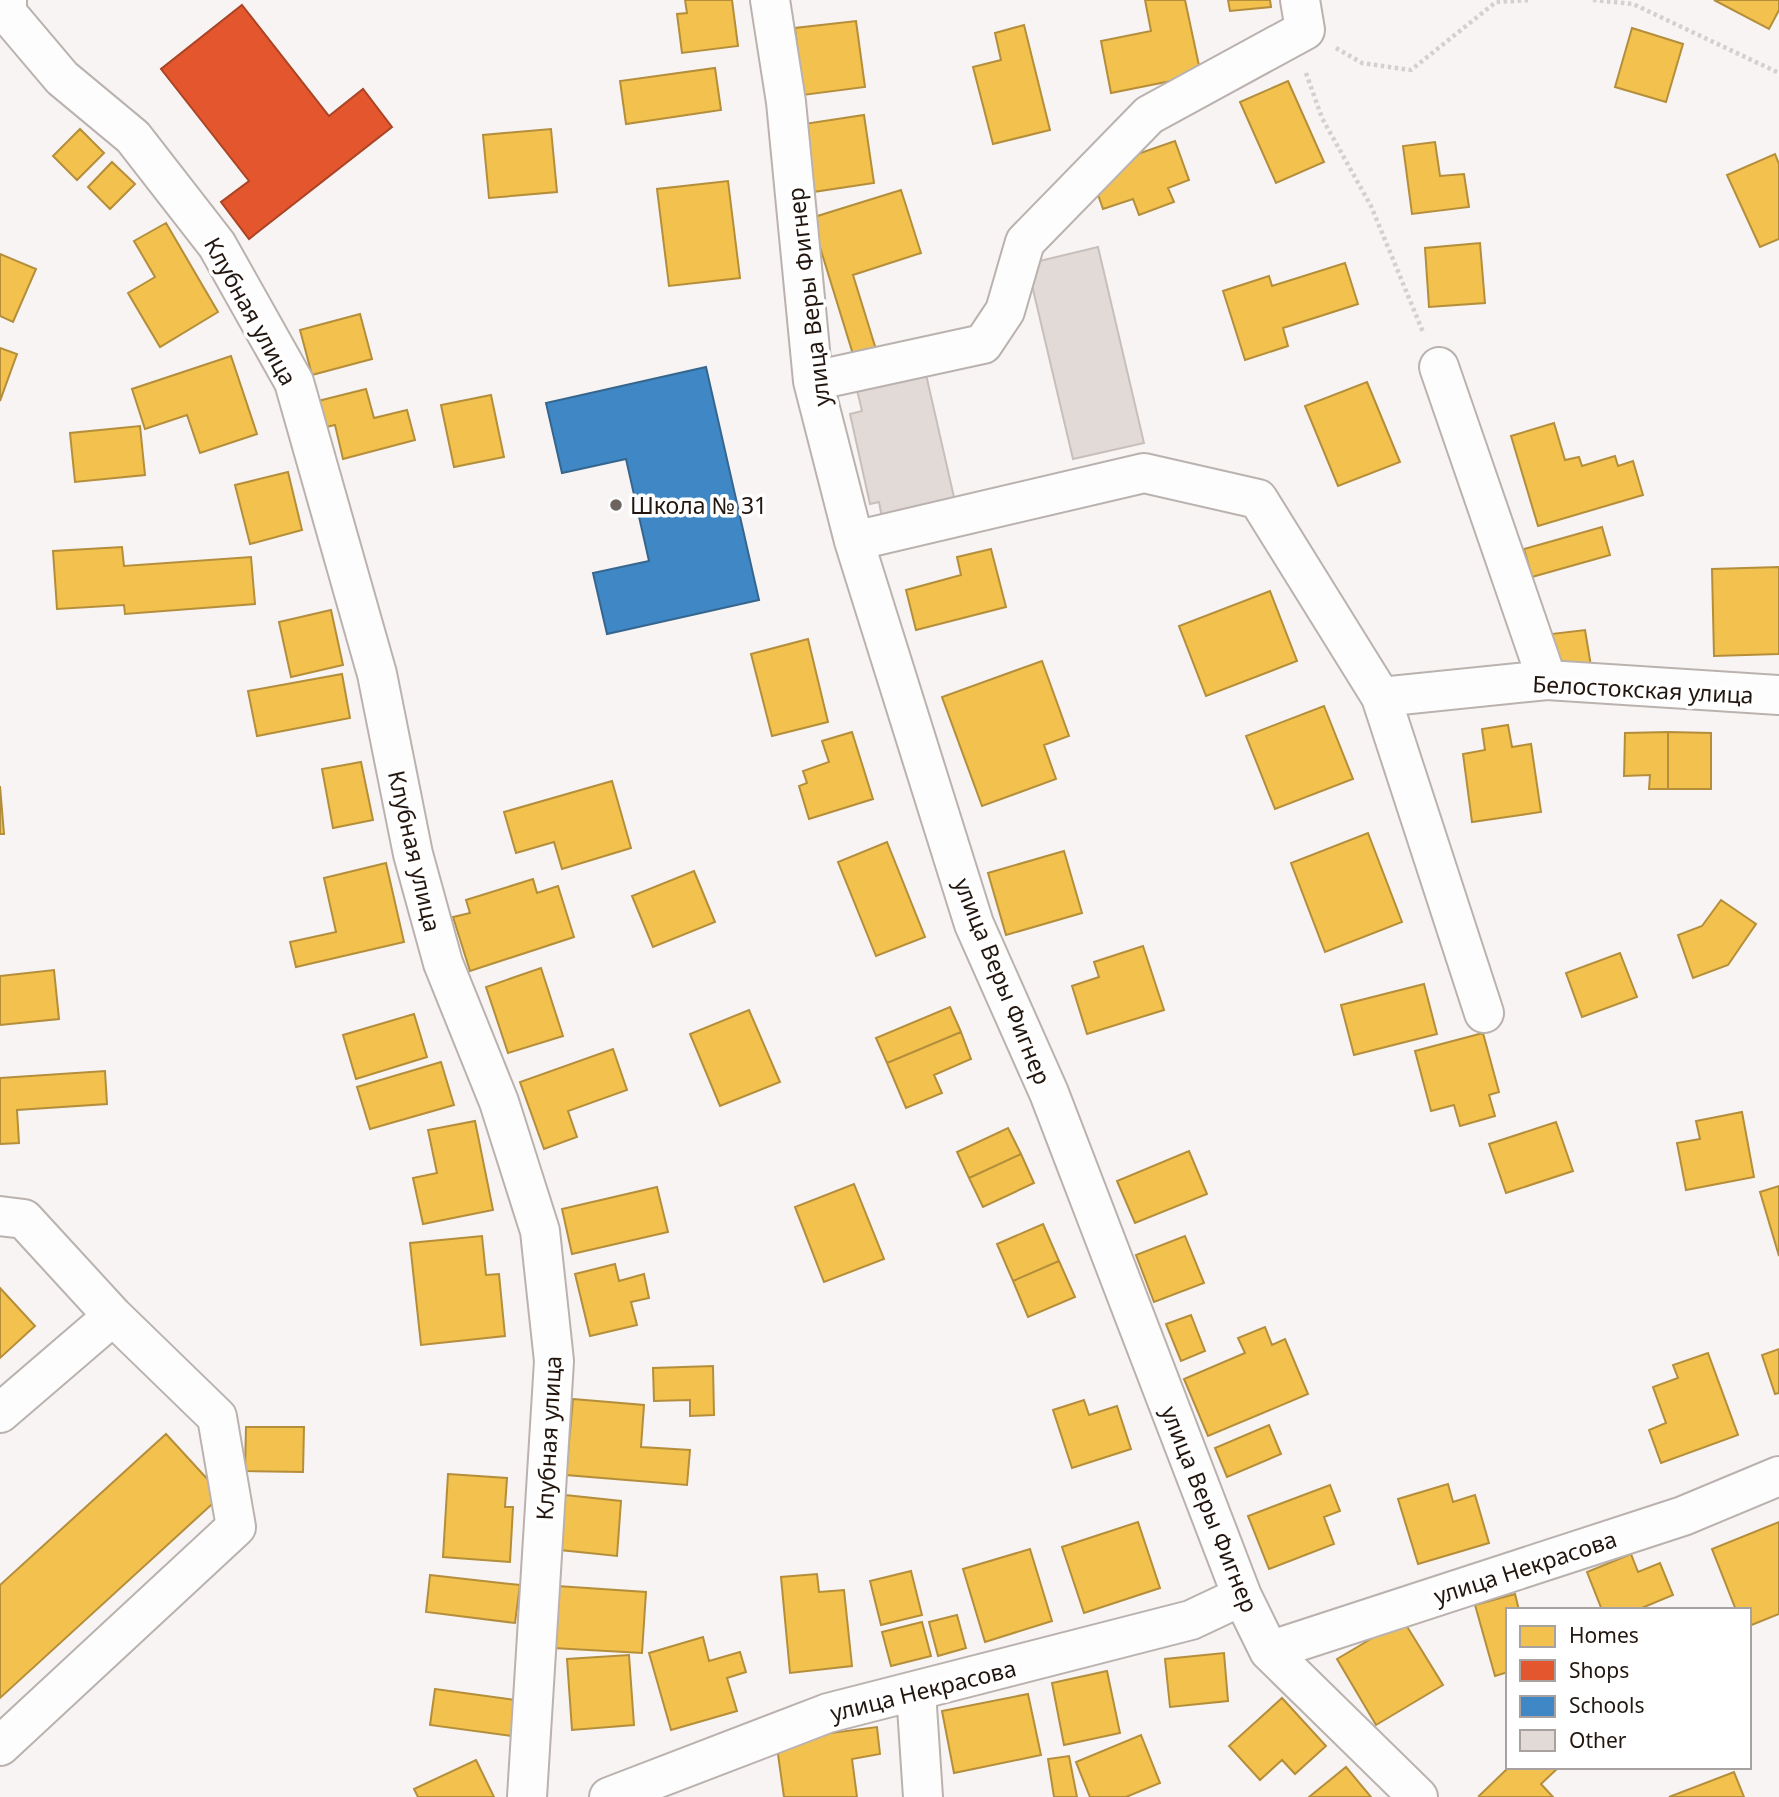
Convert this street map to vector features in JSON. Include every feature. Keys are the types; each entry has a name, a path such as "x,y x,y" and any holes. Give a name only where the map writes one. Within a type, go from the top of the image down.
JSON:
{"street":[{"name":"улица Веры Фигнер","path":"770,0 786,102 813,382 854,541 974,924 1049,1093 1242,1596 1269,1651 1418,1797"},
{"path":"0,54 7,6"},
{"name":"Клубная улица","path":"7,6 62,78 134,137 217,245 294,382 377,674 412,854 443,963 499,1102 540,1231 554,1361 527,1797"},
{"path":"813,382 983,344 1005,311 1025,242 1149,115 1303,15"},
{"path":"1439,368 1547,680"},
{"path":"854,541 1144,473 1258,499 1381,697 1484,1013"},
{"name":"Белостокская улица","path":"1381,697 1547,680 1779,695"},
{"path":"0,1216 23,1219 113,1316 217,1417 236,1528 0,1746"},
{"path":"0,1413 113,1316"},
{"name":"улица Некрасова","path":"1269,1651 1683,1516 1779,1476"},
{"name":"улица Некрасова","path":"609,1797 828,1713 1191,1620 1242,1596"},
{"path":"916,1692 923,1797"}],"path":[{"path":"1303,15 1362,63 1411,70 1496,2 1531,0"},
{"path":"1593,0 1633,4 1779,73"},
{"path":"1303,15 1305,69 1322,118 1371,206 1439,368"}],"building: Homes":[{"path":"685,0 732,0 738,46 682,53 677,14 687,13"},
{"path":"1145,0 1185,0 1201,75 1111,93 1101,41 1151,31"},
{"path":"1228,0 1270,0 1271,7 1230,11"},
{"path":"1714,0 1779,0 1779,10 1769,29"},
{"path":"856,21 865,87 803,95 795,28"},
{"path":"1024,25 1050,130 993,144 973,67 1001,60 995,33"},
{"path":"1632,28 1683,44 1666,102 1615,87"},
{"path":"715,68 721,110 626,124 620,81"},
{"path":"1288,81 1324,162 1276,183 1240,102"},
{"path":"864,115 874,183 813,192 804,124"},
{"path":"80,129 104,153 77,180 53,156"},
{"path":"551,129 557,192 489,198 483,135"},
{"path":"1175,141 1189,180 1168,188 1174,202 1139,215 1133,199 1103,209 1095,186 1103,166"},
{"path":"1435,142 1440,176 1464,174 1469,207 1412,214 1403,146"},
{"path":"1775,154 1779,164 1779,239 1760,247 1727,175"},
{"path":"112,162 135,184 110,209 88,187"},
{"path":"728,181 740,278 669,286 657,189"},
{"path":"901,190 921,253 853,275 878,356 856,364 811,218"},
{"path":"166,223 218,312 160,347 128,293 155,277 134,241"},
{"path":"1480,243 1485,303 1429,307 1425,248"},
{"path":"0,254 36,269 13,322 0,316"},
{"path":"1345,263 1358,304 1283,328 1288,346 1245,360 1223,291 1269,276 1272,286"},
{"path":"360,314 372,359 312,375 300,330"},
{"path":"0,348 17,354 0,401"},
{"path":"231,356 257,434 200,453 187,415 145,429 132,389"},
{"path":"1367,382 1400,462 1338,486 1305,406"},
{"path":"366,389 374,418 407,410 415,440 343,459 335,425 326,427 318,401"},
{"path":"491,395 504,457 454,467 441,405"},
{"path":"1554,423 1565,460 1579,457 1582,466 1615,456 1618,466 1633,461 1643,495 1538,526 1511,436"},
{"path":"140,426 145,475 75,482 70,433"},
{"path":"288,472 302,530 250,544 235,485"},
{"path":"1602,527 1610,555 1532,577 1524,549"},
{"path":"122,547 124,566 251,557 255,604 125,614 124,605 57,609 53,551"},
{"path":"991,549 1006,607 916,630 906,590 961,575 957,557"},
{"path":"1779,567 1779,654 1714,656 1712,569"},
{"path":"1270,591 1297,661 1206,696 1179,626"},
{"path":"331,610 343,665 291,677 279,622"},
{"path":"1585,630 1591,666 1557,671 1551,634"},
{"path":"808,639 828,722 772,736 751,654"},
{"path":"1042,661 1069,736 1044,745 1056,779 982,806 942,697"},
{"path":"342,674 350,718 257,736 248,691"},
{"path":"1324,706 1353,779 1275,809 1246,736"},
{"path":"1508,725 1512,747 1531,744 1541,812 1472,822 1463,754 1485,750 1482,729"},
{"path":"852,732 873,799 809,819 799,786 807,783 803,771 829,762 822,741"},
{"path":"1668,732 1668,789 1649,789 1650,775 1624,776 1625,733"},
{"path":"1668,732 1711,733 1711,789 1668,789"},
{"path":"361,762 373,820 333,828 322,769"},
{"path":"612,781 631,848 562,869 554,842 516,853 504,812"},
{"path":"0,786 4,834 0,834"},
{"path":"1368,833 1402,922 1325,952 1291,863"},
{"path":"887,842 925,937 876,956 838,862"},
{"path":"1064,851 1082,913 1006,935 988,873"},
{"path":"386,863 404,942 296,967 290,942 336,932 324,878"},
{"path":"694,871 715,922 653,947 632,896"},
{"path":"533,879 537,893 558,886 574,937 470,971 453,917 470,913 466,900"},
{"path":"1721,900 1756,924 1728,965 1693,978 1678,935 1702,926"},
{"path":"1143,946 1164,1010 1087,1034 1072,986 1099,977 1094,962"},
{"path":"1620,953 1637,997 1582,1017 1566,973"},
{"path":"541,968 563,1036 508,1053 486,987"},
{"path":"54,970 59,1019 0,1025 0,976"},
{"path":"1424,984 1437,1034 1354,1055 1341,1005"},
{"path":"950,1007 961,1032 887,1063 876,1038"},
{"path":"749,1010 780,1082 720,1106 690,1034"},
{"path":"414,1014 427,1057 356,1079 343,1035"},
{"path":"961,1032 971,1059 934,1075 942,1093 906,1108 887,1063"},
{"path":"1483,1033 1499,1092 1489,1095 1495,1116 1460,1126 1454,1105 1431,1111 1415,1051"},
{"path":"613,1049 627,1090 568,1111 577,1137 544,1149 520,1082"},
{"path":"441,1062 454,1105 370,1129 357,1087"},
{"path":"105,1071 107,1104 17,1110 19,1143 0,1144 0,1078"},
{"path":"1742,1112 1754,1177 1686,1190 1677,1143 1700,1139 1696,1121"},
{"path":"475,1121 493,1210 423,1224 413,1178 437,1173 428,1130"},
{"path":"1556,1122 1573,1171 1506,1193 1489,1144"},
{"path":"1008,1128 1021,1154 969,1178 957,1152"},
{"path":"1189,1151 1207,1194 1135,1223 1117,1181"},
{"path":"1021,1154 1034,1183 983,1207 969,1178"},
{"path":"854,1184 884,1259 824,1282 795,1207"},
{"path":"1779,1186 1779,1256 1760,1192"},
{"path":"657,1187 668,1232 572,1254 562,1209"},
{"path":"1043,1224 1059,1261 1013,1281 997,1244"},
{"path":"482,1236 486,1275 499,1274 505,1336 421,1345 410,1243"},
{"path":"1185,1236 1204,1283 1154,1302 1136,1255"},
{"path":"1059,1261 1075,1297 1028,1317 1013,1281"},
{"path":"615,1264 619,1281 644,1274 649,1298 631,1302 637,1325 590,1336 575,1274"},
{"path":"0,1288 35,1326 0,1358"},
{"path":"1191,1315 1205,1351 1181,1361 1166,1324"},
{"path":"1265,1327 1272,1345 1285,1339 1308,1394 1208,1436 1184,1379 1245,1353 1238,1338"},
{"path":"1779,1349 1779,1393 1775,1394 1762,1355"},
{"path":"1708,1353 1738,1435 1661,1463 1649,1430 1666,1423 1653,1387 1678,1378 1673,1365"},
{"path":"713,1366 714,1415 690,1416 690,1400 654,1401 653,1368"},
{"path":"573,1399 644,1405 641,1447 690,1450 687,1485 566,1475"},
{"path":"1084,1400 1089,1415 1117,1406 1131,1449 1072,1468 1053,1410"},
{"path":"1269,1425 1281,1454 1227,1477 1215,1448"},
{"path":"246,1427 304,1427 303,1472 245,1471"},
{"path":"166,1434 222,1495 0,1698 0,1585"},
{"path":"448,1474 507,1478 505,1507 513,1507 510,1562 443,1557"},
{"path":"1448,1484 1453,1502 1475,1495 1489,1543 1418,1564 1398,1499"},
{"path":"1330,1485 1340,1511 1324,1517 1334,1544 1269,1569 1248,1516"},
{"path":"565,1495 621,1501 617,1556 560,1550"},
{"path":"1138,1522 1160,1588 1084,1613 1062,1547"},
{"path":"1779,1522 1779,1614 1751,1625 1751,1608 1735,1608 1712,1549"},
{"path":"1030,1549 1052,1621 985,1642 963,1569"},
{"path":"1631,1554 1638,1572 1660,1563 1673,1595 1642,1608 1601,1608 1587,1572"},
{"path":"911,1571 922,1615 881,1625 870,1581"},
{"path":"817,1574 819,1592 844,1590 852,1666 790,1673 781,1577"},
{"path":"430,1575 520,1585 515,1623 426,1612"},
{"path":"557,1586 646,1592 642,1653 553,1648"},
{"path":"1515,1594 1518,1608 1506,1608 1506,1673 1495,1676 1475,1605"},
{"path":"957,1615 966,1648 938,1656 929,1622"},
{"path":"1403,1620 1443,1685 1376,1725 1337,1659"},
{"path":"922,1622 931,1656 891,1666 882,1632"},
{"path":"703,1637 709,1661 740,1652 746,1672 727,1678 737,1711 671,1730 649,1653"},
{"path":"1224,1653 1228,1701 1170,1707 1165,1659"},
{"path":"629,1655 634,1725 572,1730 567,1659"},
{"path":"1107,1671 1120,1733 1064,1745 1052,1683"},
{"path":"435,1689 516,1700 511,1736 430,1725"},
{"path":"1028,1694 1041,1755 954,1773 942,1711"},
{"path":"1282,1698 1326,1746 1295,1774 1282,1760 1260,1780 1229,1746"},
{"path":"877,1727 880,1754 852,1759 857,1797 784,1797 776,1740"},
{"path":"1141,1735 1160,1783 1126,1797 1090,1797 1076,1762"},
{"path":"1069,1756 1077,1797 1054,1797 1048,1759"},
{"path":"476,1760 494,1797 418,1797 414,1789"},
{"path":"1346,1767 1371,1797 1309,1797"},
{"path":"1507,1769 1557,1769 1541,1784 1553,1797 1479,1796"},
{"path":"1734,1772 1744,1797 1669,1797"}],"building: Shops":[{"path":"242,5 329,116 363,89 392,127 249,239 221,202 249,181 161,69"}],"building: Schools":[{"path":"706,367 759,600 607,634 593,573 649,561 626,459 562,473 546,403"}],"building: Other":[{"path":"1098,247 1144,443 1073,459 1027,264"},
{"path":"925,370 956,506 883,523 879,502 870,504 850,414 862,411 856,386"}],"place":[{"name":"Школа № 31","path":"616,505"}]}
